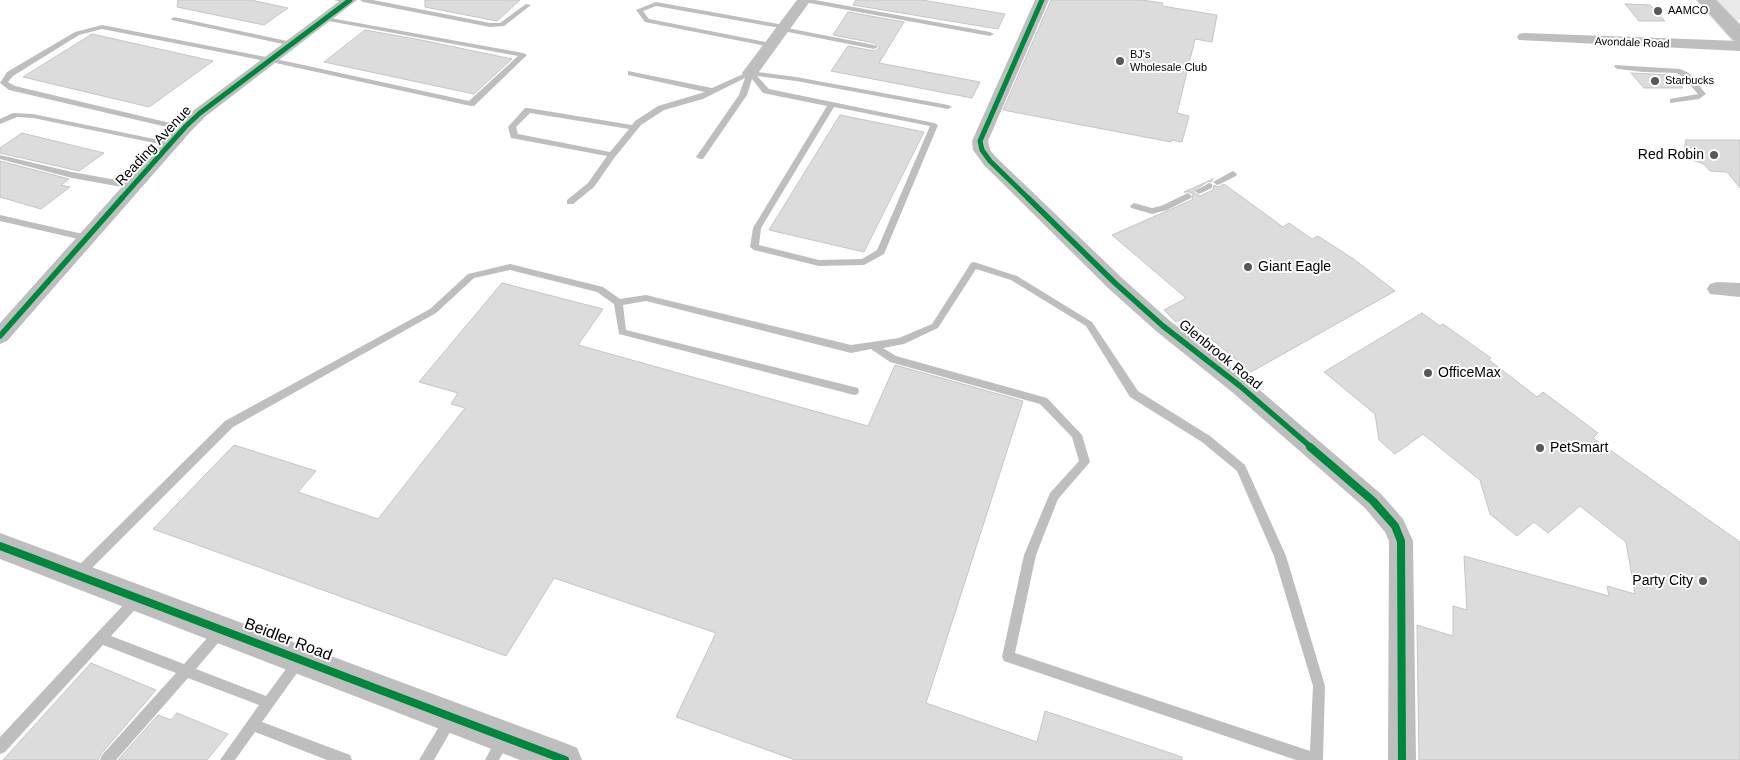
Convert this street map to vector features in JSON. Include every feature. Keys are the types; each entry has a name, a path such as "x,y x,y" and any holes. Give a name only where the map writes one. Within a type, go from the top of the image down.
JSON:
{"main road":[{"path":"1706,0 1740,36"}],"street":[{"name":"Reading Avenue","path":"0,336 169,144 200,113 349,0"},
{"path":"750,73 804,0"},
{"name":"Glenbrook Road","path":"1042,0 980,141 982,150 990,161 1114,283 1163,326 1240,386 1373,501 1395,526 1400,541 1401,563 1402,760"},
{"name":"Avondale Road","path":"1524,38 1740,46"},
{"path":"1717,289 1740,290"},
{"name":"Beidler Road","path":"0,546 452,717 498,748 565,760"}],"lane":[{"path":"349,0 490,25 502,25 528,5"},
{"path":"804,0 990,34"},
{"path":"771,45 647,21 639,10 656,4 874,47"},
{"path":"174,19 292,44"},
{"path":"184,129 2,84 10,74 77,33 102,27 271,60 471,104 523,55 325,19"},
{"path":"1618,67 1677,72 1686,75 1702,94 1699,97 1673,101"},
{"path":"632,73 713,91"},
{"path":"750,73 766,91 832,104 934,125 881,252 864,262 819,263 754,247 757,228 832,104"},
{"path":"700,157 743,95 750,73"},
{"path":"570,202 591,184 638,123 661,108 700,98 750,73 796,79 948,107"},
{"path":"612,155 514,136 512,127 528,110 634,128"},
{"path":"0,122 16,115 33,116 169,144"},
{"path":"0,157 72,175 132,186"},
{"path":"1218,182 1233,174"},
{"path":"1199,190 1209,186"},
{"path":"1134,206 1152,211 1164,208 1188,196"},
{"path":"0,218 87,238"},
{"path":"618,303 646,298 851,350 873,346 901,341 935,326 974,264 1014,278 1089,324 1134,394 1206,439 1241,468 1280,556 1319,686 1316,760 1008,657 1030,555 1054,496 1085,462 1077,435 1043,401 893,359 873,346"},
{"path":"78,574 229,424 433,310 471,276 510,266 600,289 618,303 622,332 854,391"},
{"path":"0,747 138,598"},
{"path":"107,760 223,630"},
{"path":"100,638 269,703"},
{"path":"227,760 300,659"},
{"path":"426,760 452,717"},
{"path":"252,725 345,760"}],"shaded area":[{"path":"1716,0 1740,0 1740,20 1736,20"}],"building":[{"path":"178,0 251,0 288,8 264,25 177,7"},
{"path":"425,0 520,0 497,21 425,7"},
{"path":"856,0 922,0 1005,14 998,29 853,5"},
{"path":"1051,0 1142,0 1163,3 1162,6 1217,15 1212,42 1195,39 1177,113 1189,116 1182,142 1171,140 1171,142 1003,110"},
{"path":"1625,4 1650,5 1665,21 1639,21"},
{"path":"848,12 904,22 879,63 980,82 972,98 831,71 848,46 874,51 880,48 874,43 833,35"},
{"path":"365,30 512,59 474,94 324,62"},
{"path":"92,34 213,61 149,107 23,77"},
{"path":"1631,73 1671,75 1683,88 1644,88"},
{"path":"840,115 924,132 864,252 769,230"},
{"path":"22,133 104,153 79,171 0,153 0,148"},
{"name":"Red Robin","path":"1686,140 1740,140 1740,188 1727,172 1710,171 1704,164 1692,160 1684,150"},
{"path":"0,161 69,179 61,185 70,187 41,209 0,197"},
{"path":"1207,182 1193,192 1200,196 1213,190 1214,185 1218,187 1224,184 1283,227 1289,223 1312,239 1318,236 1355,260 1395,291 1251,372 1185,317 1176,322 1164,310 1186,298 1112,235 1192,200 1193,194 1184,192"},
{"path":"502,283 603,309 578,345 868,426 895,365 1023,401 926,703 1037,742 1045,711 1182,757 1182,760 795,760 676,717 716,633 554,578 506,656 153,529 234,445 316,471 298,492 378,519 465,408 451,404 458,393 419,382"},
{"path":"1422,313 1440,326 1443,324 1491,358 1489,360 1537,397 1543,392 1598,433 1593,438 1740,542 1740,760 1419,760 1417,625 1453,636 1453,606 1467,610 1464,556 1609,596 1607,586 1635,594 1626,542 1580,506 1548,533 1534,522 1517,536 1490,514 1480,480 1423,434 1395,454 1379,440 1375,414 1324,372"},
{"path":"91,663 156,690 101,754 98,760 3,760"},
{"path":"177,713 228,734 207,760 118,760 158,715 171,720"}],"cycle path":[{"path":"0,336 186,126 200,113 350,0"},
{"path":"1042,0 980,141 982,150 990,161 1115,283 1163,326 1240,386 1373,501 1395,526 1401,541 1402,760"},
{"path":"0,546 565,760"}],"place":[{"name":"AAMCO","path":"1658,11"},
{"name":"BJ's Wholesale Club","path":"1120,61"},
{"name":"Starbucks","path":"1655,81"},
{"name":"Red Robin","path":"1714,155"},
{"name":"Giant Eagle","path":"1248,267"},
{"name":"OfficeMax","path":"1428,373"},
{"name":"PetSmart","path":"1540,448"},
{"name":"Party City","path":"1703,581"}]}
